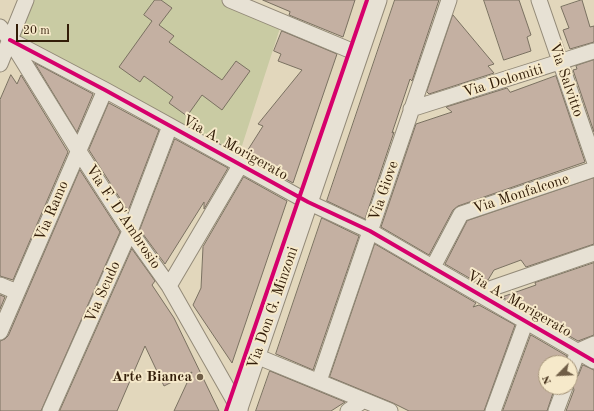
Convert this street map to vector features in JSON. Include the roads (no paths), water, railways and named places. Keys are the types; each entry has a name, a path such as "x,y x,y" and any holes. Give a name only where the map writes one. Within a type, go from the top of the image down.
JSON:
{"street":[{"path":"0,64 26,0"},
{"path":"230,0 359,54"},
{"name":"Via Don G. Minzoni","path":"238,410 377,0"},
{"name":"Via Giove","path":"319,381 449,0"},
{"name":"Via Salvitto","path":"539,0 594,160"},
{"name":"Via F. D'Ambrosio","path":"0,27 10,40 130,231 169,286 238,410"},
{"name":"Via A. Morigerato","path":"10,40 105,90 308,202 370,231 594,361"},
{"name":"Via Dolomiti","path":"411,110 594,51"},
{"name":"Via Ramo","path":"0,332 105,90"},
{"name":"Via Scudo","path":"50,411 130,231 170,126"},
{"path":"169,286 241,164"},
{"name":"Via Monfalcone","path":"433,267 461,214 594,169"},
{"path":"478,294 594,253"},
{"path":"0,285 17,292"},
{"path":"493,411 526,321"},
{"path":"577,355 578,351 594,344"},
{"path":"256,356 390,411"},
{"path":"556,411 562,395"},
{"path":"348,411 364,400"}],"place":[{"name":"Arte Bianca","path":"200,377"}]}
